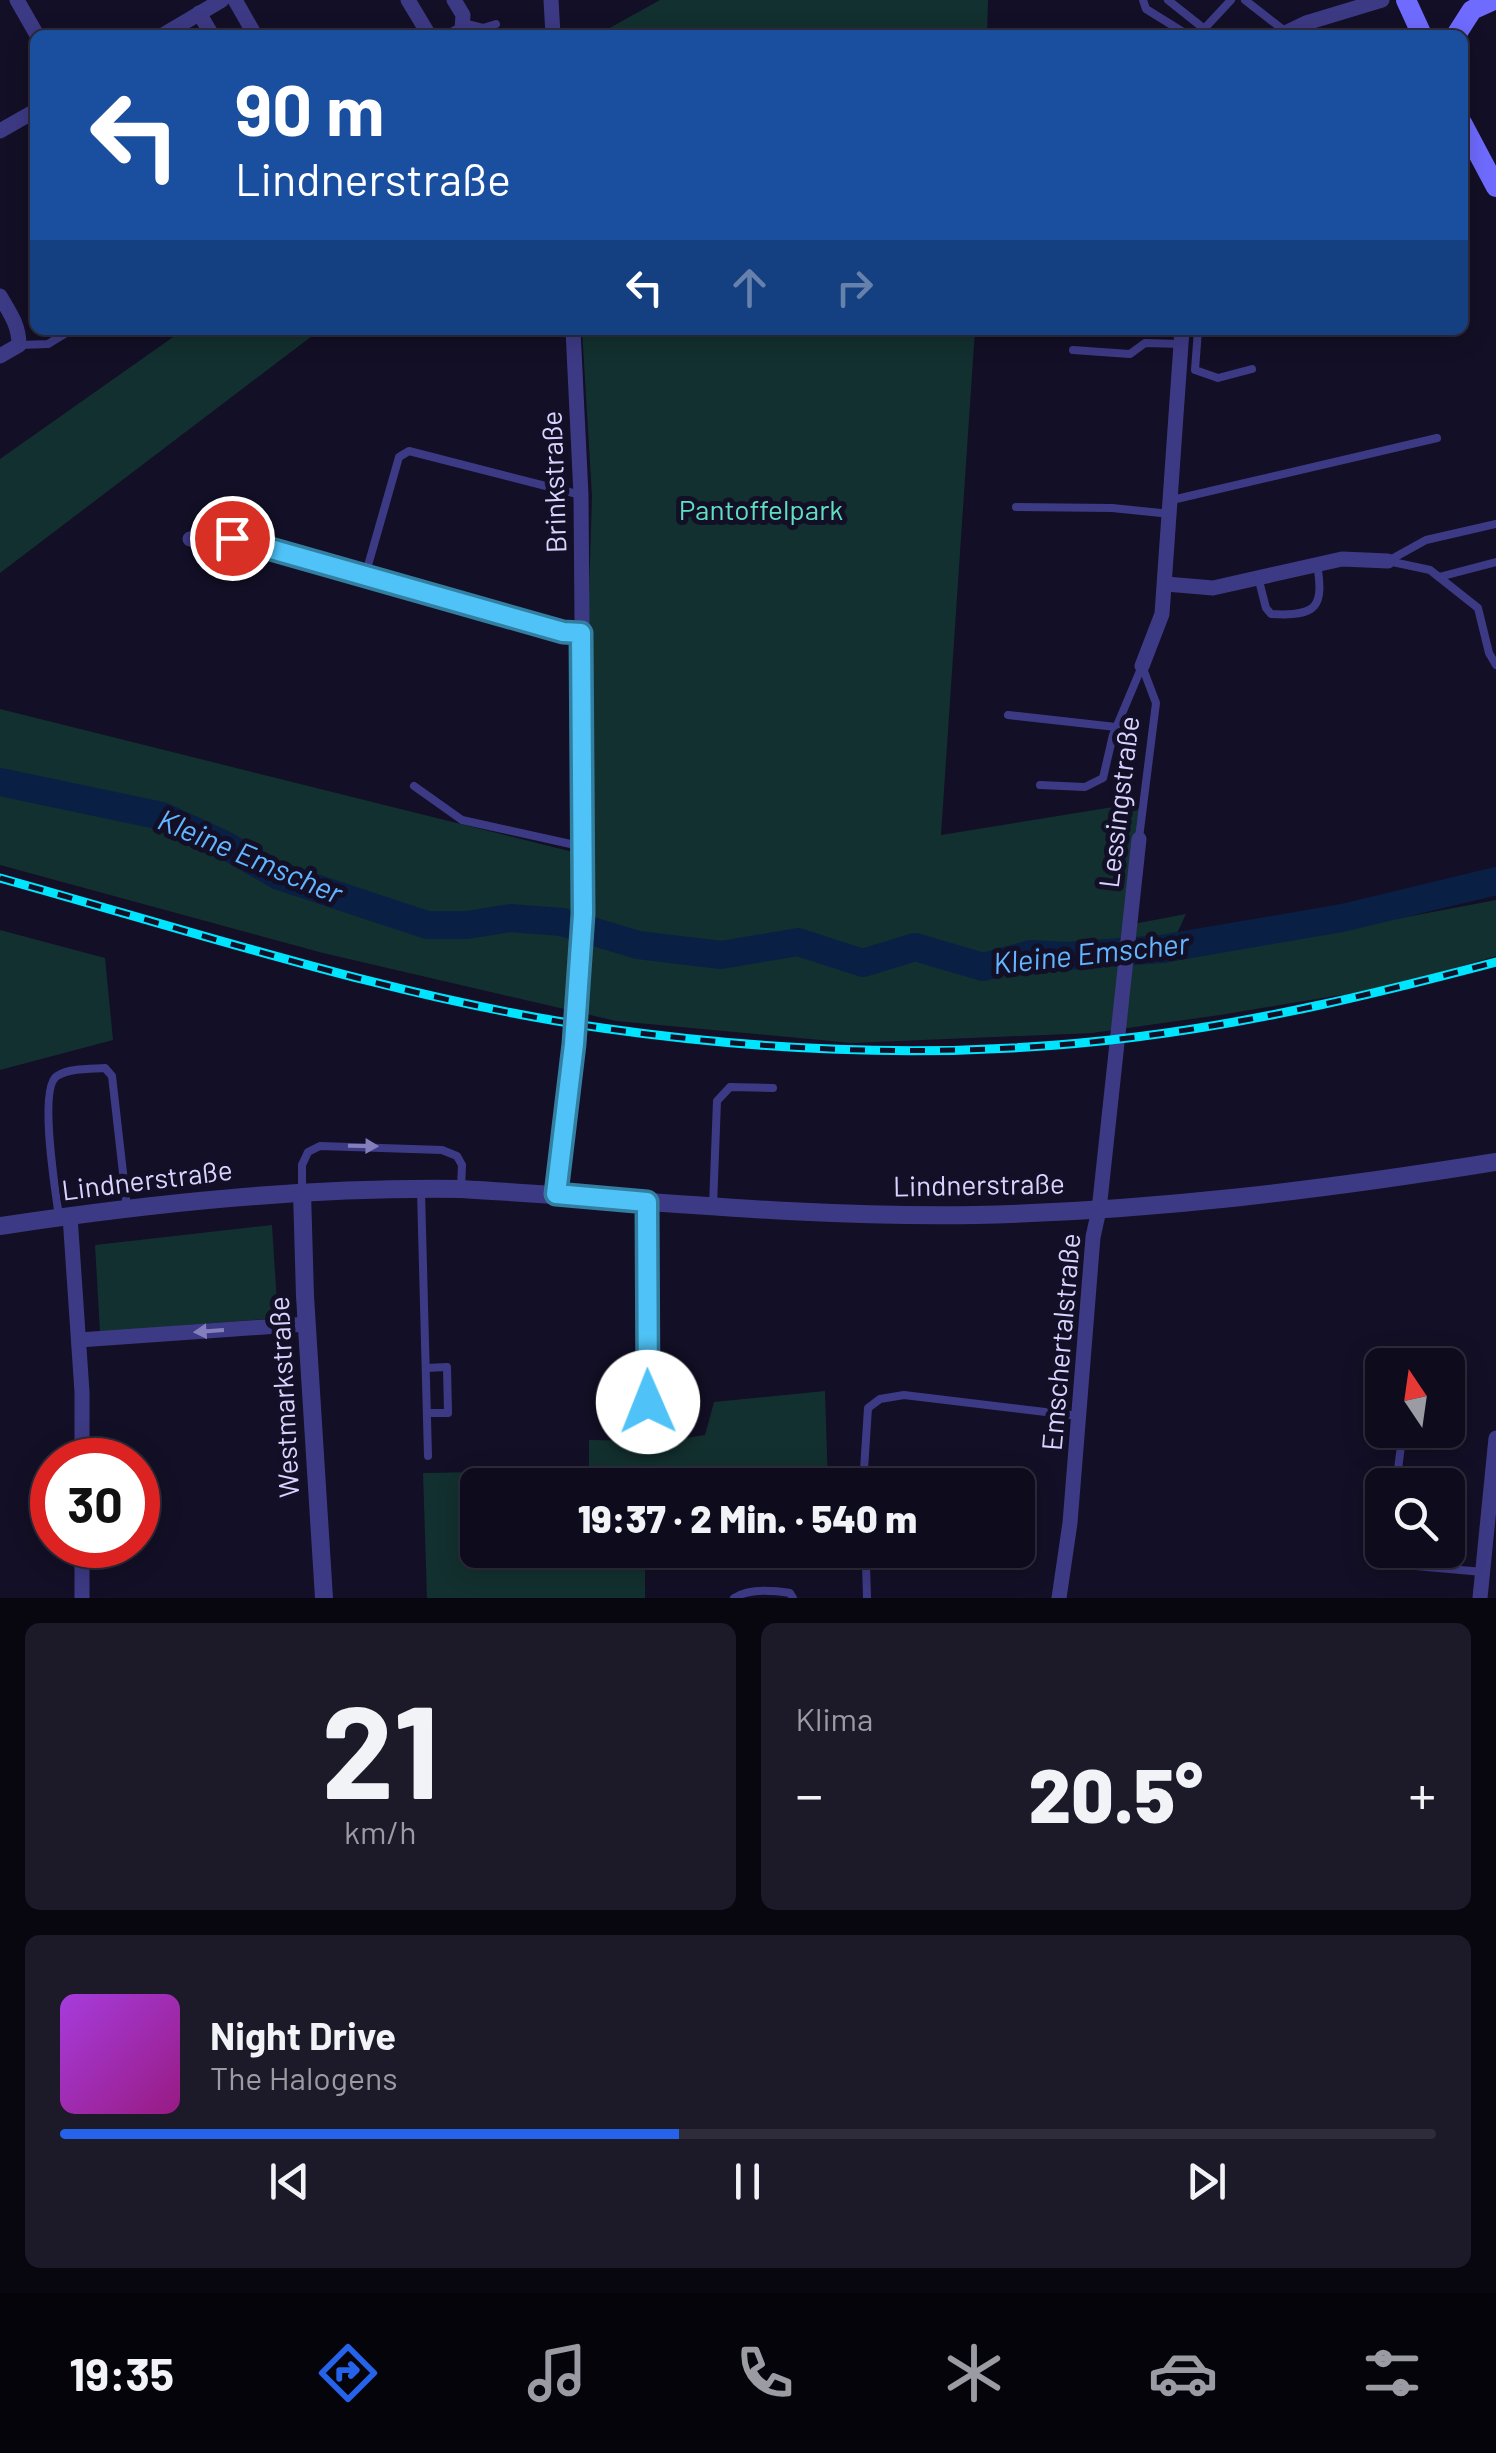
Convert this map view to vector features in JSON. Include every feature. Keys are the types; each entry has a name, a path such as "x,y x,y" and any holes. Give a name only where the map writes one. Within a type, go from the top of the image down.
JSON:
{"main road":[{"path":"1406,0 1420,30"},
{"path":"1459,30 1472,10 1494,0"},
{"path":"1468,134 1496,187"}],"street":[{"path":"17,0 34,30"},
{"path":"172,30 222,0"},
{"path":"234,0 252,30"},
{"path":"408,0 426,30"},
{"path":"454,0 463,14 458,29"},
{"path":"551,0 554,30"},
{"path":"1292,30 1382,0"},
{"path":"199,14 209,30"},
{"path":"0,131 30,113"},
{"path":"0,296 16,324 18,345 0,356"},
{"name":"Brinkstraße","path":"556,1194 583,914 581,495 573,335"},
{"path":"1142,666 1162,614 1166,584 1187,371 1182,337"},
{"path":"190,539 232,538 563,632 581,633"},
{"path":"1166,584 1213,588 1342,559 1388,561"},
{"name":"Lessingstraße","path":"1100,1210 1139,838"},
{"name":"Lindnerstraße","path":"0,1226 128,1208 302,1192 422,1188 897,1214 1100,1210 1299,1192 1496,1162"},
{"name":"Westmarkstraße","path":"302,1192 324,1598"},
{"path":"647,1202 648,1402"},
{"name":"Emschertalstraße","path":"1059,1598 1093,1237 1100,1210"},
{"path":"64,1217 79,1340 81,1438"},
{"path":"79,1340 307,1324"},
{"path":"1480,1598 1496,1438"},
{"path":"82,1568 82,1598"}],"lane":[{"path":"1143,0 1146,9 1180,30"},
{"path":"1168,0 1206,30"},
{"path":"1209,30 1231,0"},
{"path":"1244,0 1279,30"},
{"path":"458,29 496,24"},
{"path":"18,345 48,344 63,335"},
{"path":"1197,335 1187,371 1218,378 1252,370"},
{"path":"1074,350 1130,354 1145,342 1182,337"},
{"path":"1016,507 1171,507 1437,438"},
{"path":"365,576 399,457 409,451 581,495"},
{"path":"1388,561 1426,540 1496,524"},
{"path":"1388,561 1430,570 1478,608 1489,653 1496,665"},
{"path":"1439,576 1496,562"},
{"path":"1258,578 1266,608 1271,614 1288,614 1320,602 1317,564"},
{"path":"1040,785 1085,787 1103,778 1116,727 1142,666"},
{"name":"Lessingstraße","path":"1139,838 1156,702 1142,666"},
{"path":"1008,715 1116,727"},
{"path":"414,786 462,820 584,847"},
{"path":"64,1217 48,1139 49,1087 57,1076 76,1071 104,1068 112,1076 128,1208"},
{"path":"713,1206 717,1100 730,1088 773,1088"},
{"path":"302,1192 302,1165 308,1152 320,1146 442,1150 456,1156 462,1166 462,1189"},
{"path":"422,1188 428,1456"},
{"path":"426,1368 447,1367 448,1413 427,1413"},
{"path":"864,1468 868,1408 880,1398 904,1394 1079,1416"},
{"path":"866,1568 867,1598"},
{"path":"1438,1568 1482,1572"},
{"path":"734,1598 738,1594 771,1590 790,1593 793,1598"}],"green space":[{"path":"660,0 988,0 987,30 606,30"},
{"path":"176,335 313,335 0,573 0,459"},
{"name":"Pantoffelpark","path":"582,335 975,335 941,835 1144,802 1128,925 1186,914 1163,963 1496,900 1496,956 1394,986 1092,1033 852,1043 616,1021 323,953 0,865 0,709 581,854 592,496"},
{"path":"0,930 105,958 113,1040 0,1070"},
{"path":"272,1225 278,1318 100,1332 95,1245"},
{"path":"825,1391 827,1468 589,1468 589,1440 665,1441 705,1435 714,1402"},
{"path":"460,1472 460,1568 645,1568 645,1598 427,1598 423,1473"}],"waterway":[{"name":"Kleine Emscher","path":"0,782 162,816 279,876 427,925 467,925 510,918 562,922 638,945 721,955 798,942 863,963 915,947 983,967 1031,954 1068,956 1161,949 1342,918 1496,881"}],"railway":[{"path":"0,878 299,963 451,1000 602,1028 802,1048 1003,1048 1136,1037 1318,1006 1496,962"}],"route":[{"path":"232,538 563,632 581,633 583,914 574,1044 556,1194 647,1202 648,1402"}]}
